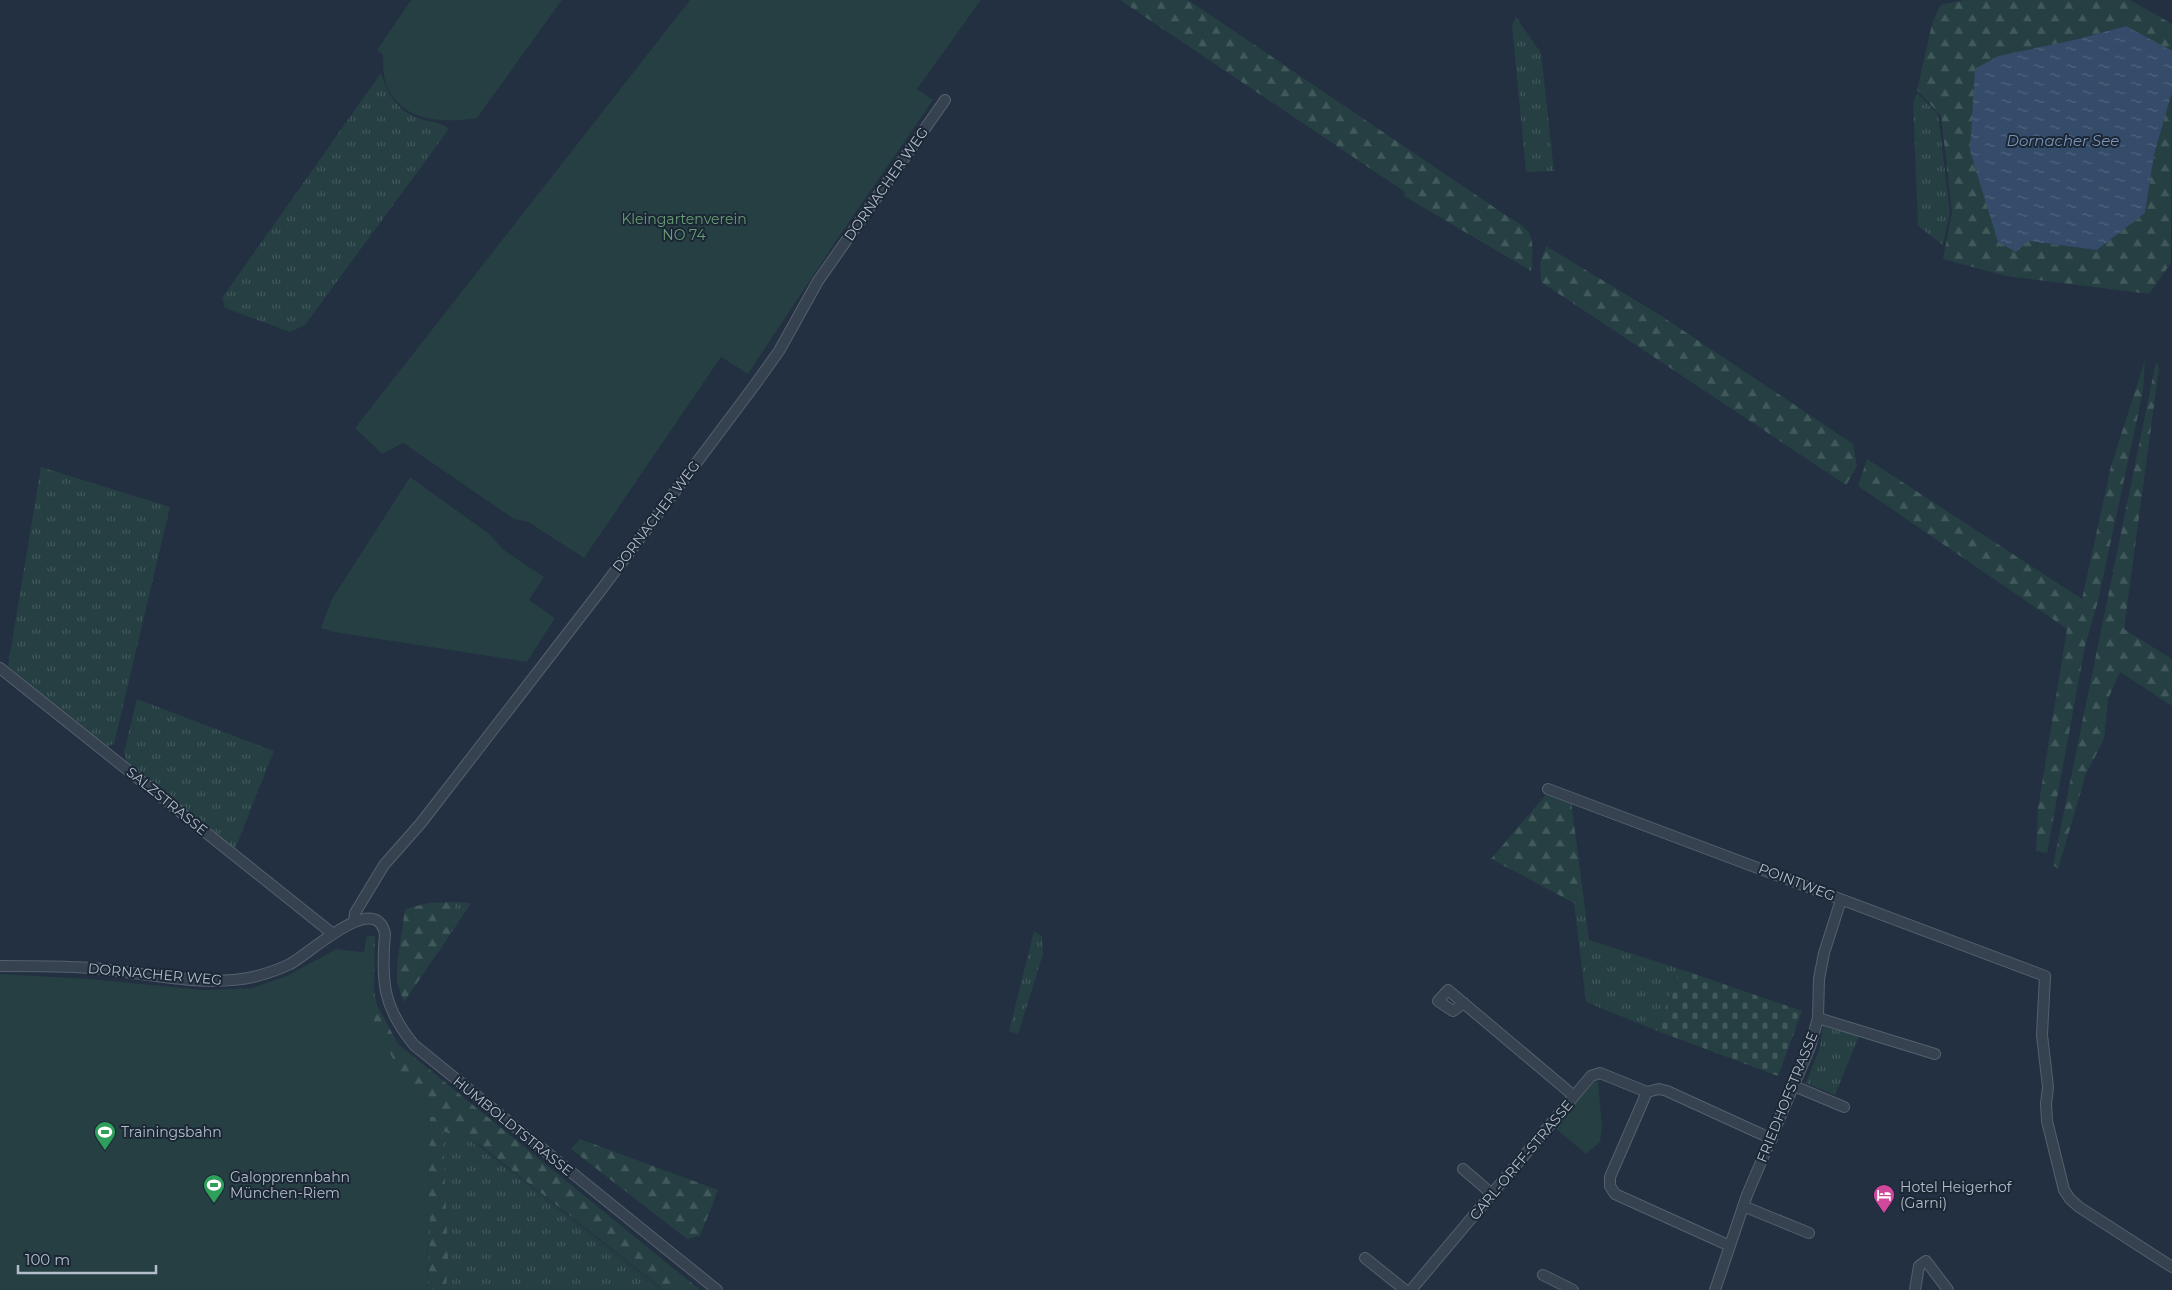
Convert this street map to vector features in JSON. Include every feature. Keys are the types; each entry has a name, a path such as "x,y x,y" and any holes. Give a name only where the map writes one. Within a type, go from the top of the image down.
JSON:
{"street":[{"name":"DORNACHER WEG","path":"354,922 355,913 384,865 421,823 601,590 754,386 779,351 818,281 945,100"},
{"name":"SALZSTRASSE","path":"0,668 333,934"},
{"name":"POINTWEG","path":"1548,789 2045,976 2042,1035 2048,1087 2047,1121 2064,1190 2169,1261"},
{"name":"FRIEDHOFSTRASSE","path":"1715,1290 1743,1206 1810,1047 1818,1018 1819,979 1824,953 1841,900"},
{"name":"DORNACHER WEG","path":"0,966 81,968 206,981 235,980 258,976 290,964 354,922 371,919 379,921"},
{"name":"HUMBOLDTSTRASSE","path":"379,921 384,926 385,934 384,989 390,1008 400,1028 414,1045 717,1290"},
{"path":"1464,1003 1574,1096"},
{"path":"1818,1018 1935,1054"},
{"name":"CARL-ORFF-STRASSE","path":"1412,1290 1591,1076 1600,1073 1647,1092"},
{"path":"1794,1086 1844,1107"},
{"path":"1730,1246 1612,1191 1610,1176 1647,1092 1659,1089 1772,1139"},
{"path":"1463,1169 1492,1194"},
{"path":"1743,1206 1809,1234"},
{"path":"1365,1258 1405,1290"},
{"path":"1915,1290 1919,1266 1926,1261 1948,1290"},
{"path":"1543,1275 1573,1290"}],"green space":[{"path":"411,0 562,0 477,118 439,120 415,114 405,109 395,100 386,85 383,55 377,50"},
{"name":"Kleingartenverein NO 74","path":"690,0 981,0 917,89 933,100 840,235 748,374 721,357 584,558 528,522 514,519 403,443 382,454 355,428"},
{"path":"1120,0 1188,0 1519,223 1529,233 1531,239 1531,271 1404,196 1405,192"},
{"path":"1965,0 2130,0 2172,24 2172,51 2125,26 2074,40 2028,241 2097,250 2145,213 2154,155 2172,92 2171,263 2149,294 2006,276 1943,259 1952,212 1941,116 1917,90 1932,24 1940,5"},
{"path":"1516,17 1541,53 1554,171 1526,172 1512,25"},
{"path":"381,73 391,96 401,108 415,117 441,124 449,129 305,325 290,332 225,308 222,298"},
{"path":"1917,93 1938,114 1950,212 1943,245 1918,226 1913,103"},
{"path":"1546,246 1660,315 1853,444 1857,466 1846,485 1541,282 1540,263"},
{"path":"2145,360 2143,391 2098,601 2085,646 2047,853 2036,851 2038,808 2067,629 1858,486 1867,459 2082,599 2111,466"},
{"path":"2156,362 2159,368 2124,629 2172,659 2172,706 2120,672 2108,699 2104,739 2086,774 2058,869 2053,865"},
{"path":"41,467 170,507 114,744 104,747 8,666"},
{"path":"410,477 488,533 505,551 544,577 529,600 555,618 527,662 334,632 321,628 332,599"},
{"path":"137,699 274,751 235,849 127,763 124,752"},
{"path":"1548,792 1571,800 1585,909 1491,859"},
{"path":"455,902 471,903 450,935"},
{"path":"455,902 450,935 404,1002 397,983 397,964 405,909 428,903"},
{"path":"1574,903 1585,909 1589,940 1680,969 1657,1031 1586,1002"},
{"path":"1034,931 1042,936 1043,954 1018,1034 1009,1031"},
{"path":"367,936 375,936 374,991 377,1005 398,1044 700,1290 664,1290 479,1144 443,1131 448,1259 446,1290 429,1290 430,1216 423,1184 395,1147 362,963"},
{"name":"Galopprennbahn München-Riem","path":"336,949 369,953 374,1023 410,1091 663,1290 660,1290 440,1117 430,1117 427,1290 0,1290 0,974 90,979 203,990 252,988 287,976"},
{"path":"1680,969 1802,1011 1778,1076 1657,1031"},
{"path":"1823,1026 1859,1036 1835,1095 1806,1083 1820,1047"},
{"path":"1598,1081 1602,1126 1600,1142 1586,1154 1555,1128 1594,1082"},
{"path":"429,1117 440,1117 660,1290 427,1290"},
{"path":"580,1139 718,1190 700,1236 687,1239 571,1149"}],"water":[{"name":"Dornacher See","path":"2126,26 2172,51 2172,92 2154,155 2145,213 2097,250 2028,241 2016,252 1998,242 1970,151 1975,69 1998,56 2074,40"}],"place":[{"name":"Trainingsbahn","path":"105,1151"},
{"name":"Galopprennbahn München-Riem","path":"214,1204"},
{"name":"Hotel Heigerhof (Garni)","path":"1884,1214"}]}
